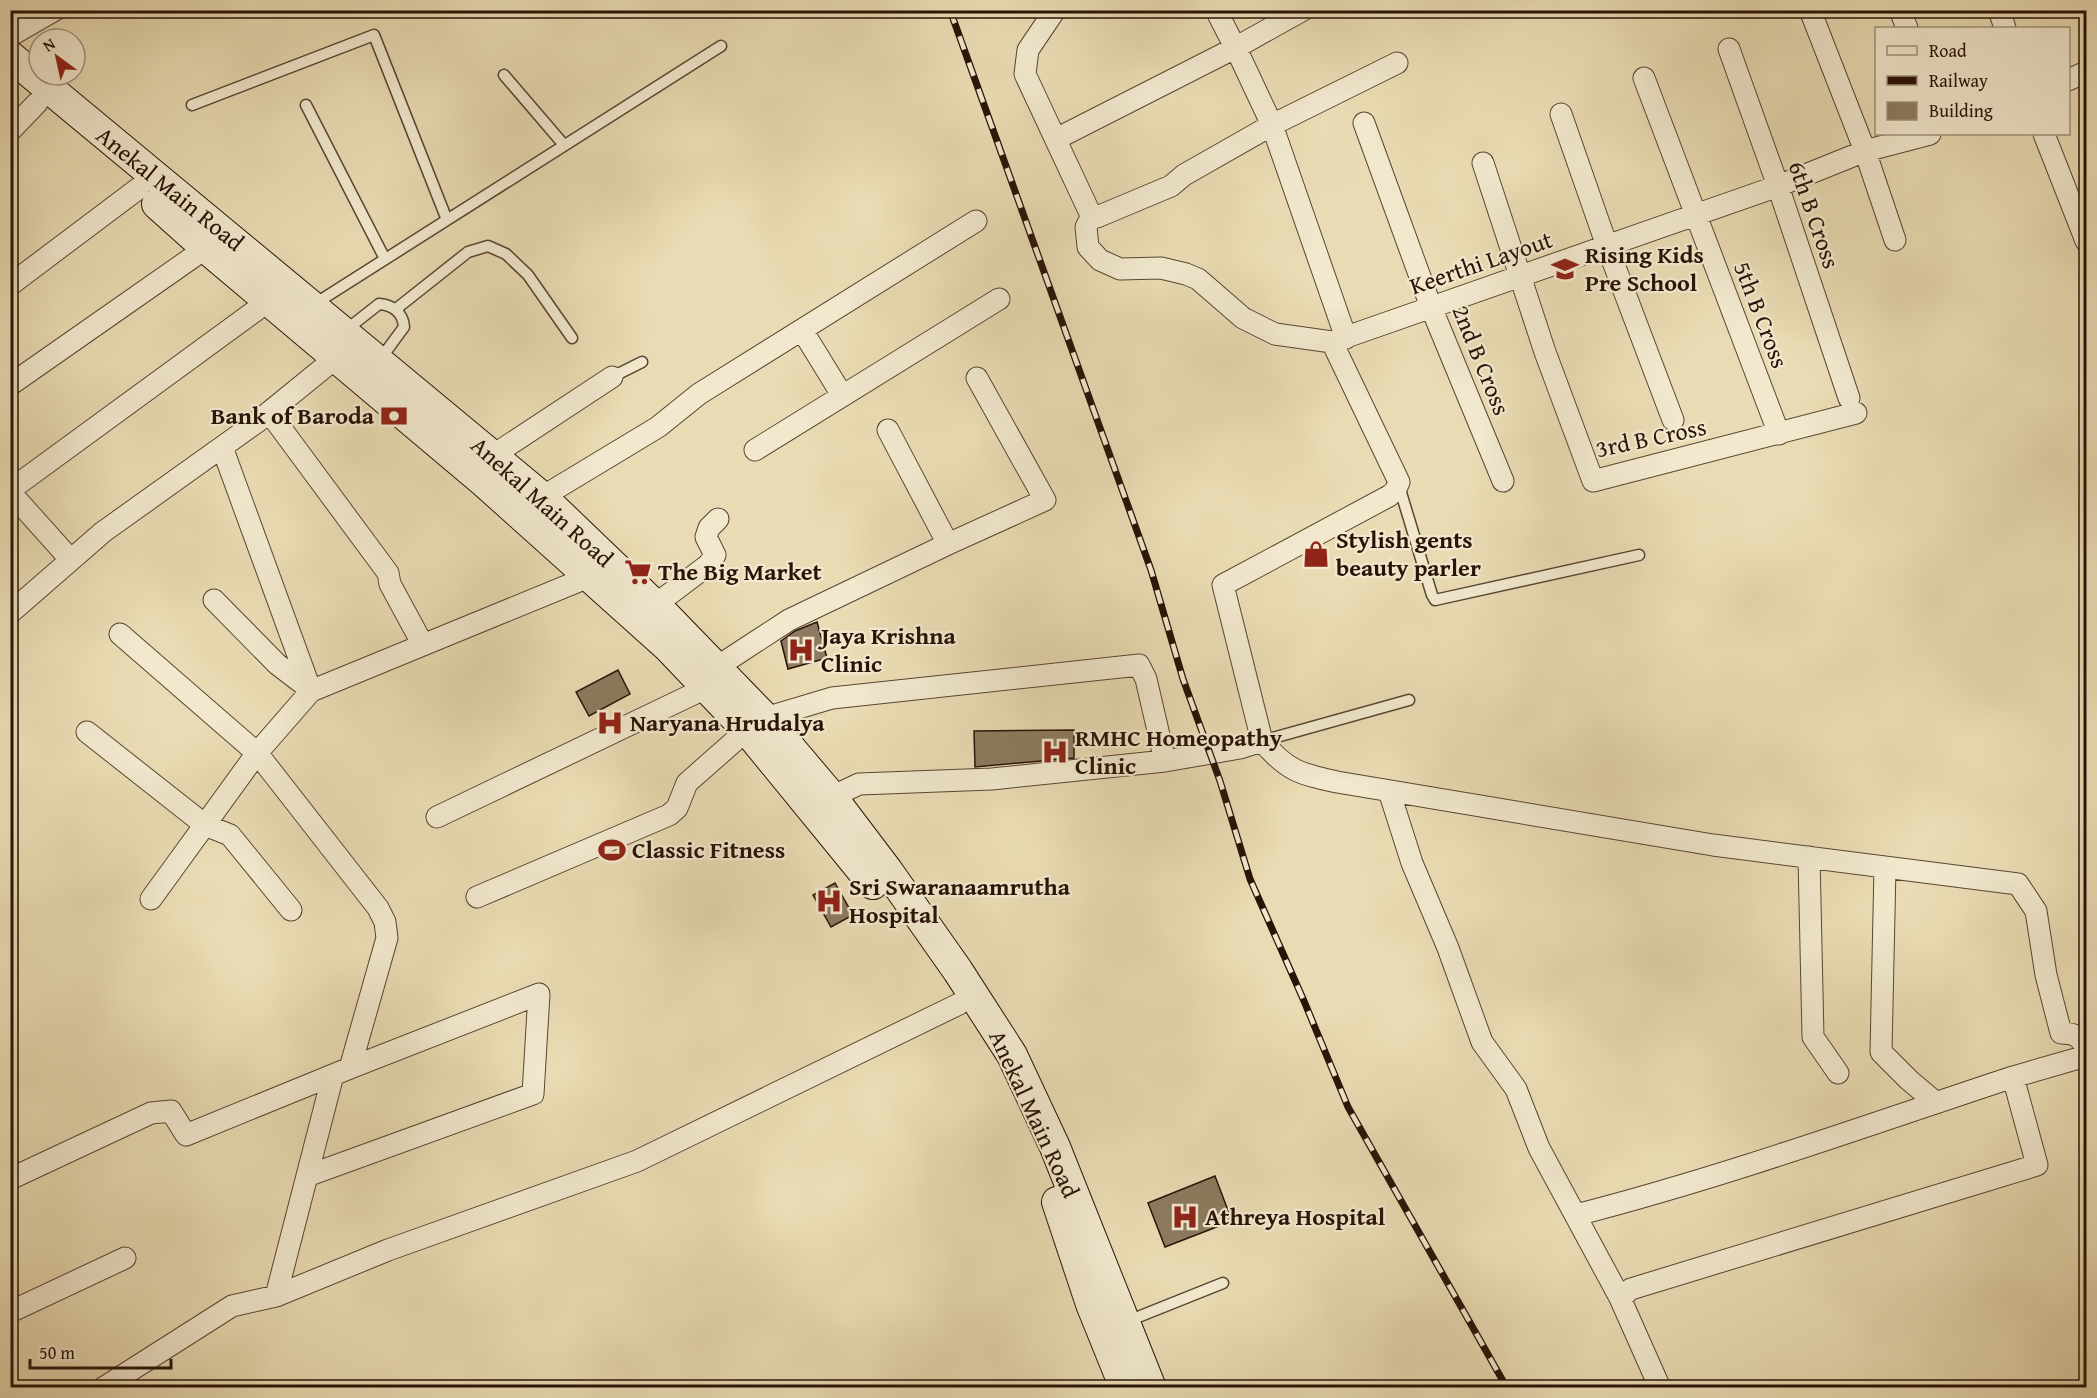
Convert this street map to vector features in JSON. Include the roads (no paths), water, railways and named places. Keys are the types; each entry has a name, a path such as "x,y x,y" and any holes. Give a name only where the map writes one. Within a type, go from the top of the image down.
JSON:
{"main road":[{"name":"Anekal Main Road","path":"10,56 135,161 340,345 378,361 483,464 542,497 655,605 711,678 756,724 821,802 887,870 958,971 1012,1056 1055,1148 1151,1388"},
{"path":"10,81 270,300 303,313"},
{"path":"340,345 483,464 591,576 667,646 711,678"},
{"path":"821,802 919,942 959,1004 1009,1092 1035,1144 1091,1304 1125,1388"}],"street":[{"path":"10,36 55,10"},
{"path":"1055,10 1028,50 1024,74 1092,216 1098,218 1171,186 1184,175 1272,125 1397,63"},
{"path":"1216,10 1272,125 1339,340 1394,489 1223,585 1262,741 1276,758 1291,770 1307,776 1389,791 1713,845 2018,884 2036,911 2046,975 2061,1033 2077,1036 2084,1042 2086,1050"},
{"path":"1056,140 1236,48 1303,10"},
{"path":"1810,10 1895,240"},
{"path":"1900,10 1907,27"},
{"path":"1999,10 2005,27"},
{"name":"6th B Cross","path":"1729,49 1852,406"},
{"path":"2070,79 2086,72"},
{"name":"5th B Cross","path":"1644,78 1779,434"},
{"path":"10,131 37,103"},
{"path":"1561,114 1607,246 1673,420"},
{"name":"2nd B Cross","path":"1364,123 1431,307 1503,481"},
{"name":"Keerthi Layout","path":"1339,340 1778,186 1864,151 1926,135"},
{"path":"2044,135 2086,241"},
{"path":"1483,163 1520,278"},
{"path":"10,285 139,188"},
{"path":"1092,216 1086,227 1088,247 1100,260 1120,270 1161,268 1198,279 1243,318 1275,334 1339,340"},
{"path":"542,497 658,427 699,394 976,221"},
{"path":"10,386 206,248"},
{"name":"3rd B Cross","path":"1520,278 1593,481 1779,434 1852,406"},
{"path":"70,560 10,491 270,300"},
{"path":"755,450 999,300"},
{"path":"802,330 842,395"},
{"path":"10,614 102,532 269,412 340,345"},
{"path":"483,464 612,377"},
{"path":"436,817 711,678 789,620 1045,500 977,378"},
{"path":"269,412 388,573 390,584 423,645"},
{"path":"888,429 948,544"},
{"path":"222,447 311,691"},
{"path":"655,605 708,565 715,555 706,537 718,519"},
{"path":"151,899 257,753 311,691 591,576"},
{"path":"214,600 278,664 311,691"},
{"path":"120,634 257,753 378,908 385,922 387,938 307,1176 276,1296"},
{"path":"477,897 669,815 677,808 687,783 756,724 832,698 1139,665 1146,679 1165,761"},
{"path":"87,732 205,825 230,835 291,910"},
{"path":"821,802 859,784 992,779 1165,761 1240,748 1262,741"},
{"path":"1389,791 1412,863 1448,948 1482,1042 1516,1089 1539,1148 1620,1298 1660,1388"},
{"path":"1809,857 1813,1037 1838,1073"},
{"path":"1885,867 1881,1052 1935,1102"},
{"path":"10,1179 151,1113 171,1111 186,1136 342,1071 539,994 533,1094 307,1176"},
{"path":"103,1388 232,1306 276,1296 388,1250 637,1161 959,1004"},
{"path":"1576,1215 1701,1179 2013,1077 2086,1056"},
{"path":"1620,1298 1631,1289 2037,1165 2013,1077"},
{"path":"10,1312 126,1258"}],"lane":[{"path":"192,105 374,35 447,220"},
{"path":"303,313 721,46"},
{"path":"504,75 564,145"},
{"path":"306,105 385,259"},
{"path":"396,309 468,252 488,246 506,254 528,275 572,338"},
{"path":"340,345 379,304 386,304 396,309 403,320 404,327 378,361"},
{"path":"612,377 642,362"},
{"path":"1394,489 1432,595 1436,600 1639,555"},
{"path":"1262,741 1409,700"},
{"path":"1125,1323 1222,1283"}],"railway":[{"path":"950,10 1151,570 1183,679 1220,781 1250,879 1348,1107 1507,1388"}],"place":[{"name":"Rising Kids Pre School","path":"1565,269"},
{"name":"Bank of Baroda","path":"394,416"},
{"name":"Stylish gents beauty parler","path":"1316,554"},
{"name":"The Big Market","path":"638,572"},
{"name":"Jaya Krishna Clinic","path":"801,650"},
{"name":"Naryana Hrudalya","path":"610,723"},
{"name":"RMHC Homeopathy Clinic","path":"1055,752"},
{"name":"Classic Fitness","path":"612,850"},
{"name":"Sri Swaranaamrutha Hospital","path":"829,901"},
{"name":"Athreya Hospital","path":"1185,1217"}]}
